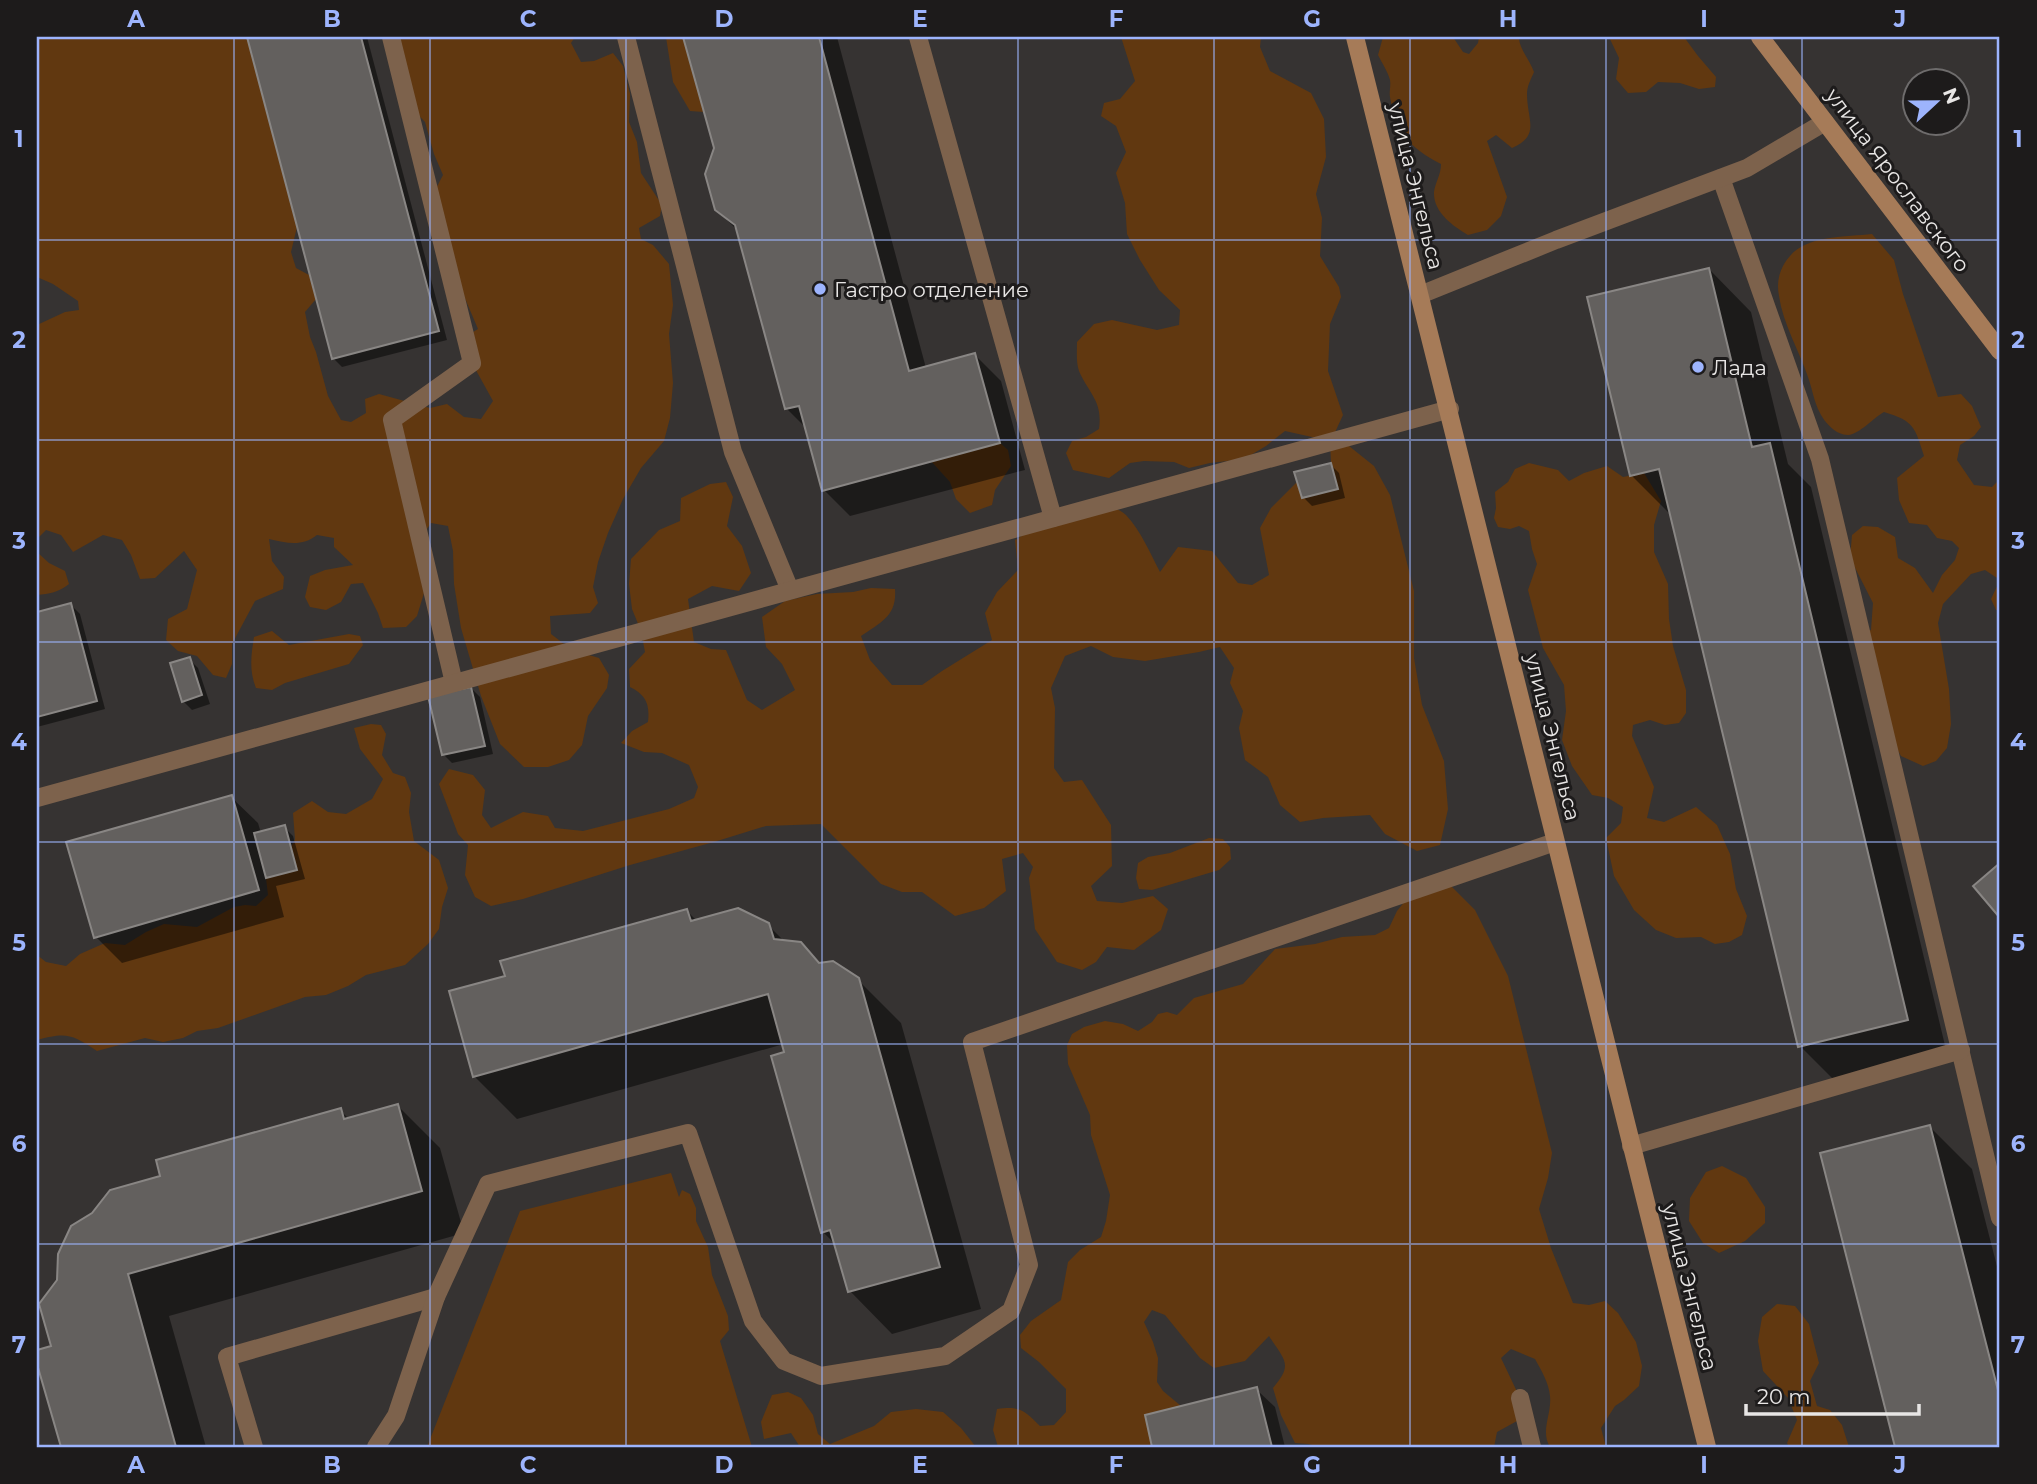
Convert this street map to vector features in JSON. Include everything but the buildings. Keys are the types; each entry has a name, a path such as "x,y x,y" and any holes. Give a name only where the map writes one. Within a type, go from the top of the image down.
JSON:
{"street":[{"name":"улица Энгельса","path":"1355,37 1707,1447"},
{"name":"улица Ярославского","path":"1760,37 2000,351"}],"lane":[{"path":"391,37 472,363 391,420 454,683"},
{"path":"626,37 733,452 790,590"},
{"path":"918,37 1053,518"},
{"path":"1420,295 1747,168 1825,122"},
{"path":"1721,178 1820,459 2000,1218"},
{"path":"37,798 1450,409"},
{"path":"376,1447 396,1416 436,1297 488,1184 688,1133 753,1321 784,1361 821,1376 945,1356 1011,1311 1028,1265 972,1042 1555,842"},
{"path":"1631,1146 1961,1050"},
{"path":"254,1447 227,1357 436,1297"},
{"path":"1520,1398 1532,1447"}],"shaded area":[{"path":"37,37 247,37 297,227 291,252 296,268 309,275 316,299 305,312 310,337 328,396 341,420 351,422 366,413 365,399 379,394 430,408 447,404 464,417 481,419 493,401 472,363 465,337 478,329 464,296 452,283 431,198 443,175 425,122 407,103 391,37 575,37 571,43 581,62 594,61 613,53 623,66 630,94 629,122 637,142 641,173 662,205 660,216 639,228 641,239 653,245 669,264 673,305 669,334 673,383 670,418 664,441 641,468 623,499 598,562 593,587 598,603 590,613 550,616 551,634 572,650 599,658 609,675 607,688 588,716 582,745 569,760 548,767 524,767 500,744 481,696 461,628 448,526 431,523 419,540 424,593 417,616 406,627 383,628 363,583 351,584 341,602 326,610 310,607 305,597 310,576 353,565 334,547 334,538 317,535 294,543 269,539 272,561 284,577 283,589 255,601 232,644 232,664 226,678 213,675 197,656 178,651 166,640 168,619 187,609 197,570 184,551 155,578 140,579 122,540 103,535 73,552 61,535 46,530 37,539 37,325 65,312 79,310 78,301 37,277"},
{"path":"666,37 683,37 704,112 690,111 673,82"},
{"path":"1121,37 1261,37 1260,47 1270,71 1311,93 1324,119 1326,157 1316,194 1322,218 1320,256 1339,287 1341,297 1330,324 1328,371 1343,415 1331,441 1349,446 1374,466 1390,495 1414,591 1414,658 1422,705 1444,761 1448,809 1440,845 1417,851 1385,834 1370,815 1300,822 1280,805 1268,777 1245,760 1239,728 1243,711 1230,683 1234,668 1220,647 1145,661 1113,657 1091,646 1065,656 1051,688 1055,708 1054,768 1064,782 1082,780 1111,825 1112,866 1091,886 1097,901 1122,903 1153,896 1168,909 1161,930 1134,950 1107,947 1096,962 1082,970 1057,962 1035,929 1029,878 1033,867 1023,853 1002,859 1006,891 984,908 955,916 922,892 902,892 881,884 821,824 766,826 523,899 491,906 475,897 465,875 468,845 458,834 439,784 449,769 473,775 485,790 482,815 491,828 523,812 548,816 555,828 583,831 669,809 694,798 698,787 689,765 662,753 644,752 621,743 632,731 648,722 647,705 643,697 630,687 629,669 645,652 641,631 632,609 629,584 631,559 659,530 680,521 681,498 710,484 726,482 733,497 727,526 742,546 751,573 739,591 712,586 688,599 694,642 711,649 726,650 747,700 762,710 795,690 782,664 766,647 762,617 785,601 817,594 871,588 895,589 890,612 861,636 870,660 892,685 922,685 992,640 985,613 997,592 1018,570 1015,540 1039,526 1086,508 1115,508 1126,515 1136,528 1160,572 1178,547 1212,551 1238,583 1252,585 1269,575 1260,528 1271,508 1297,482 1302,498 1337,489 1331,463 1330,441 1285,431 1244,459 1189,468 1174,462 1144,461 1130,463 1109,478 1073,470 1066,453 1072,441 1099,429 1100,419 1097,404 1078,368 1077,342 1094,324 1112,320 1157,330 1179,325 1180,310 1159,290 1127,234 1125,203 1116,173 1126,152 1116,126 1101,116 1104,103 1120,99 1135,81"},
{"path":"1383,37 1453,37 1463,52 1469,54 1478,43 1479,37 1519,37 1534,72 1527,91 1530,126 1527,138 1512,148 1496,135 1487,141 1507,197 1501,216 1487,230 1468,235 1450,223 1440,212 1434,192 1441,164 1413,145 1396,120 1390,97 1390,80 1378,55"},
{"path":"1609,37 1684,37 1716,77 1715,87 1699,89 1680,83 1658,82 1646,92 1628,93 1616,79 1619,58"},
{"path":"1872,234 1894,260 1938,397 1961,394 1972,406 1981,427 1974,436 1960,445 1957,460 1974,485 1992,487 2000,479 2000,580 1985,570 1971,574 1943,604 1938,623 1949,689 1951,724 1947,748 1936,761 1923,766 1901,756 1883,725 1880,711 1886,698 1874,687 1861,634 1871,630 1873,603 1850,558 1852,535 1863,526 1878,527 1895,537 1898,558 1915,568 1933,593 1942,575 1955,560 1959,548 1952,541 1937,538 1927,525 1909,523 1899,500 1897,478 1924,456 1912,426 1884,412 1857,432 1848,435 1835,431 1825,421 1818,409 1788,327 1778,290 1781,270 1797,249 1828,238"},
{"path":"1000,443 1008,450 1011,466 995,490 992,505 970,513 956,499 950,482 931,461"},
{"path":"1529,463 1558,470 1569,481 1607,466 1623,477 1644,473 1661,501 1654,525 1654,552 1668,584 1669,619 1673,646 1686,690 1686,713 1679,723 1665,725 1650,720 1633,725 1632,736 1654,787 1647,818 1664,822 1696,807 1717,825 1730,854 1736,889 1747,916 1742,935 1729,942 1715,944 1701,937 1676,938 1656,930 1634,910 1614,876 1606,838 1621,823 1623,807 1608,798 1592,795 1572,766 1562,740 1566,711 1564,685 1543,648 1528,590 1537,564 1529,531 1519,526 1510,529 1498,527 1494,518 1495,492 1508,482 1515,469"},
{"path":"37,552 49,563 65,571 69,584 54,592 37,595"},
{"path":"2000,580 2000,610 1996,610 1991,599"},
{"path":"272,631 289,645 349,634 360,636 363,645 349,664 285,683 272,690 256,688 251,663 254,637"},
{"path":"381,725 386,734 382,755 393,773 405,777 411,793 409,812 414,841 439,860 448,888 439,929 428,944 405,965 366,975 326,995 305,997 218,1028 197,1031 183,1038 163,1042 145,1038 97,1051 68,1036 37,1040 37,955 46,962 66,966 80,954 105,943 125,945 164,924 197,927 234,907 256,906 268,895 266,878 297,870 291,847 295,839 293,813 312,801 328,812 346,814 372,799 383,779 360,749 354,728"},
{"path":"1209,838 1223,839 1230,847 1231,859 1219,870 1152,890 1139,889 1136,878 1138,863 1148,857 1170,853"},
{"path":"1451,886 1475,910 1508,976 1552,1153 1539,1209 1573,1303 1589,1305 1605,1301 1618,1313 1636,1342 1642,1366 1639,1386 1615,1406 1601,1428 1606,1447 1550,1447 1546,1435 1550,1403 1546,1381 1535,1359 1511,1349 1501,1358 1520,1398 1517,1421 1497,1432 1494,1447 1320,1447 1295,1443 1281,1415 1273,1388 1283,1373 1284,1362 1269,1336 1245,1361 1214,1368 1200,1358 1165,1315 1152,1310 1144,1322 1158,1358 1157,1382 1163,1391 1181,1406 1145,1415 1152,1447 998,1447 993,1430 997,1409 1021,1410 1040,1426 1054,1425 1066,1412 1066,1389 1021,1348 1020,1335 1031,1321 1061,1300 1068,1262 1080,1250 1101,1237 1106,1221 1110,1195 1091,1135 1090,1115 1068,1064 1067,1045 1072,1034 1084,1027 1105,1021 1123,1024 1138,1031 1152,1022 1158,1014 1167,1012 1177,1015 1194,998 1243,984 1275,949 1315,944 1342,937 1375,935 1389,928 1397,911 1413,891"},
{"path":"1722,1166 1746,1178 1765,1207 1765,1223 1745,1241 1719,1253 1703,1243 1689,1221 1690,1198 1706,1172"},
{"path":"671,1173 679,1197 682,1190 690,1194 696,1208 696,1221 708,1247 712,1275 728,1316 729,1330 720,1341 752,1447 427,1447 520,1211"},
{"path":"1777,1304 1795,1306 1809,1324 1819,1363 1810,1381 1817,1406 1830,1410 1842,1425 1849,1447 1789,1447 1787,1443 1797,1420 1788,1398 1763,1371 1758,1341 1762,1317"},
{"path":"788,1392 801,1398 813,1415 818,1434 830,1444 874,1426 891,1412 916,1409 943,1412 961,1428 976,1447 800,1447 791,1433 764,1439 761,1422 772,1395"}],"place":[{"name":"Гастро отделение","path":"820,289"},
{"name":"Лада","path":"1698,367"}]}
